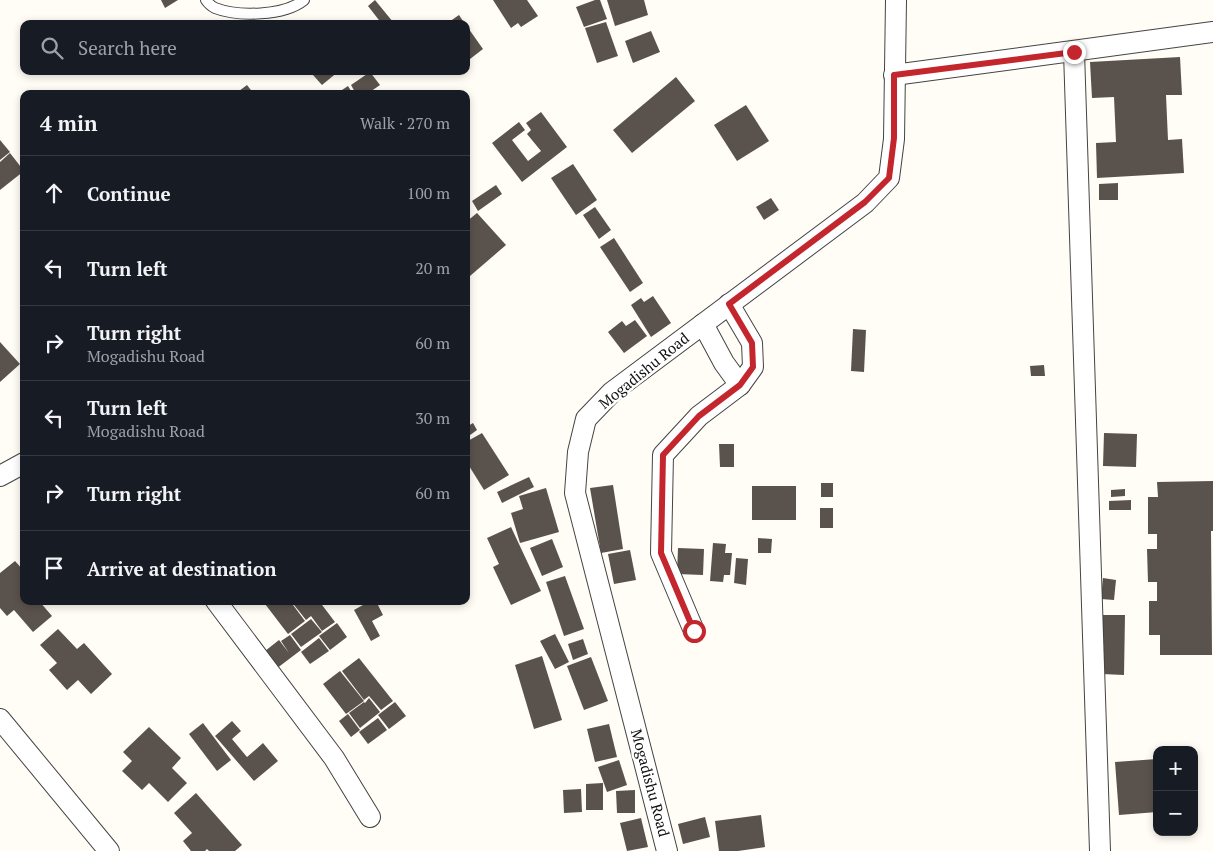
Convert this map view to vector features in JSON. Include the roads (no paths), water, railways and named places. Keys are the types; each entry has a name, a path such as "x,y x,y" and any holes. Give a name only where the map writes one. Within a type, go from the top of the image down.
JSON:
{"street":[{"name":"Mogadishu Road","path":"667,851 575,493 578,452 586,419 612,392 865,202 889,178 894,138 896,0"},
{"path":"894,75 1213,32"},
{"path":"1074,52 1100,851"},
{"path":"694,631 661,553 663,455 699,416 740,385 753,367 752,343 729,304"},
{"path":"703,324 724,363 740,385"},
{"path":"0,476 20,465"},
{"path":"219,605 334,758 370,817"},
{"path":"0,719 109,851"}],"lane":[{"path":"206,0 213,7 237,13 270,13 298,5 304,0"}]}
